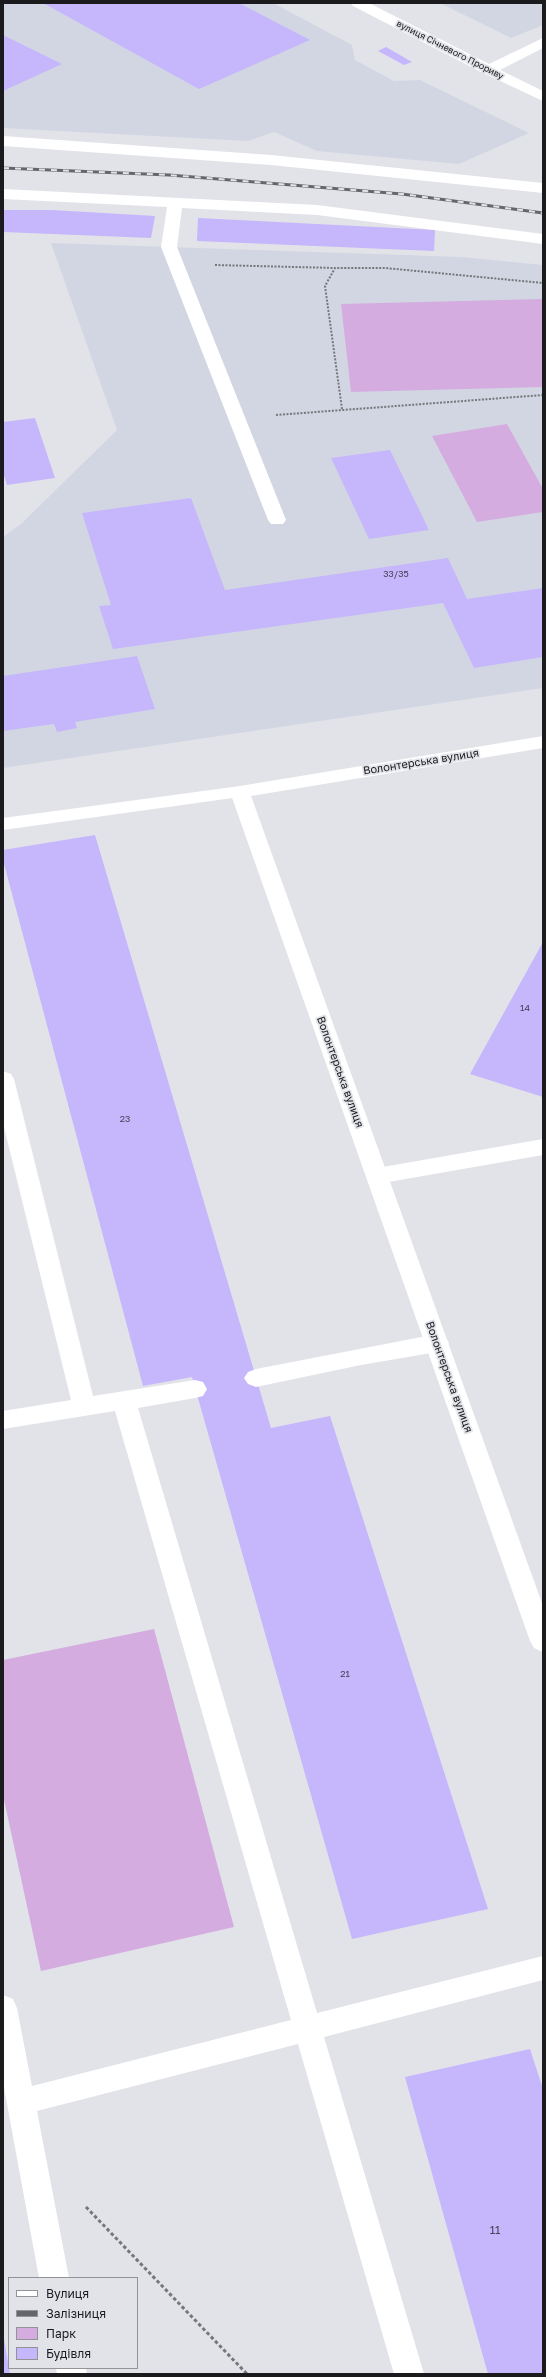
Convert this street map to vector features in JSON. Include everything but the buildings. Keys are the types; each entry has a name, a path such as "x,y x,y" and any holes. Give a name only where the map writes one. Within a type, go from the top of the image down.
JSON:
{"street":[{"name":"вулиця Січневого Прориву","path":"358,3 488,70 543,96"},
{"path":"488,70 543,42"},
{"path":"3,141 271,160 543,188"},
{"path":"3,194 317,210 543,239"},
{"path":"175,203 169,247 277,520"},
{"name":"Волонтерська вулиця","path":"543,742 240,792 543,1641"},
{"path":"3,824 178,799 240,792"},
{"path":"3,1079 84,1407"},
{"path":"377,1176 543,1147"},
{"path":"256,1378 437,1343"},
{"path":"3,1420 195,1389"},
{"path":"124,1401 306,2028 409,2374"},
{"path":"21,2102 543,1968"},
{"path":"3,2008 54,2277"}],"path":[{"path":"175,264 385,268 543,283"},
{"path":"335,268 325,286 342,409"},
{"path":"237,419 342,409 543,395"},
{"path":"84,2204 246,2374"}],"shaded area":[{"path":"3,3 273,3 352,45 355,60 394,81 420,80 529,133 459,164 317,151 274,132 248,141 3,128"},
{"path":"440,3 543,3 543,25 511,38"},
{"path":"51,243 461,257 543,265 543,688 3,768 3,537 21,524 117,430"}],"green space":[{"path":"543,299 543,387 351,392 341,304"},
{"path":"507,424 543,489 543,512 477,522 432,436"},
{"path":"154,1629 234,1927 41,1971 3,1795 3,1660"}],"railway":[{"path":"3,168 169,175 402,194 543,213"}]}
